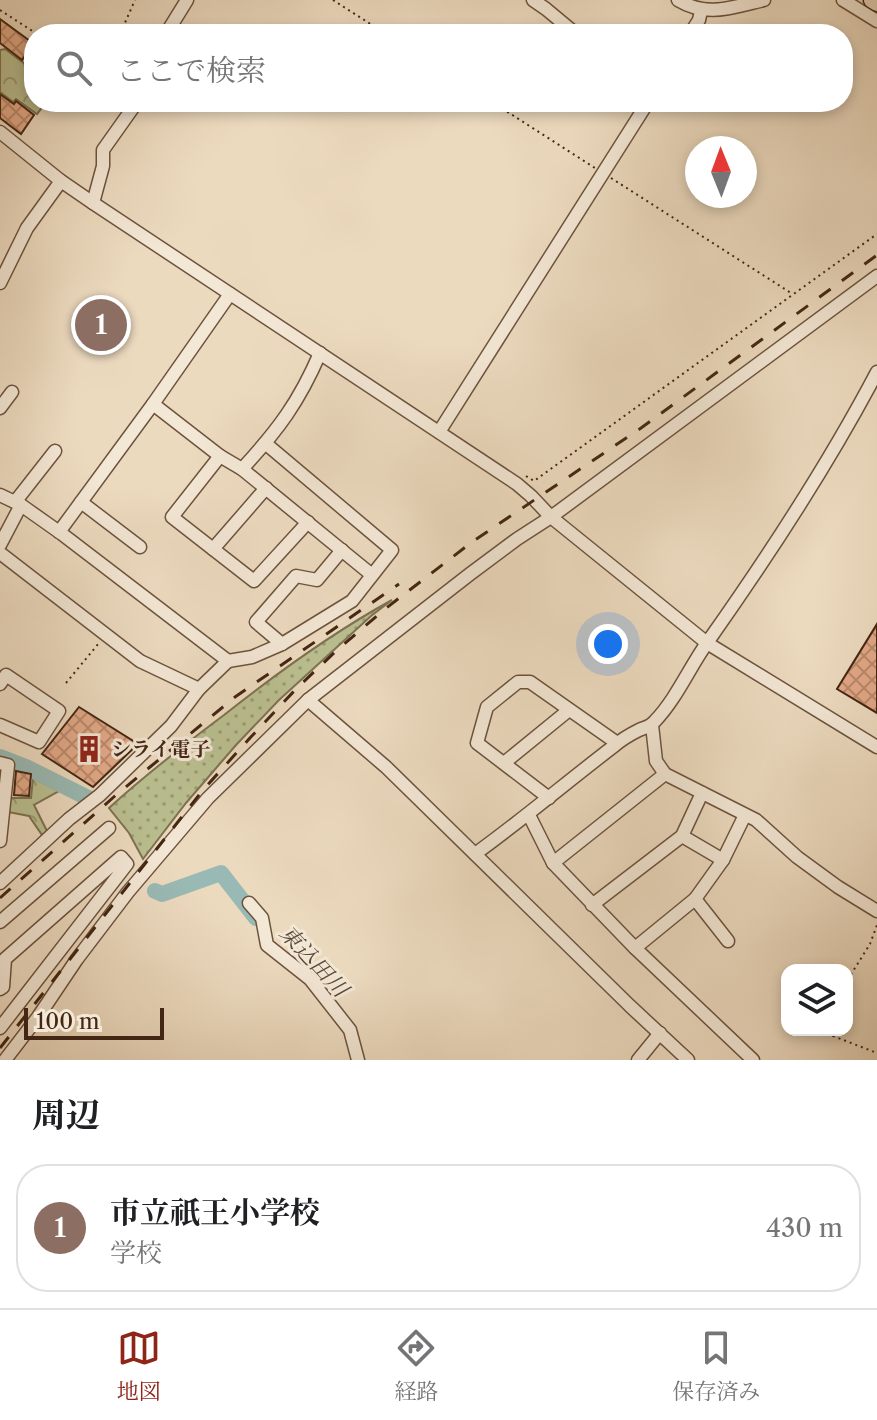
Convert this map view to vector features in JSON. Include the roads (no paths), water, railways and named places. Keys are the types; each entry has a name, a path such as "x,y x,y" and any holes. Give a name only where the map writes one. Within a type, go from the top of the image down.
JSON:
{"street":[{"path":"172,24 187,0"},
{"path":"533,0 564,24"},
{"path":"678,0 701,11 764,0"},
{"path":"843,0 877,21"},
{"path":"696,24 701,11"},
{"path":"93,203 103,166 103,150 130,112"},
{"path":"439,432 642,112"},
{"path":"0,132 93,203 517,484 551,517 707,643 877,747"},
{"path":"0,283 27,228 61,181"},
{"path":"5,1060 77,959 148,868 208,798 308,700 470,574 877,276"},
{"path":"59,532 230,294"},
{"path":"242,469 288,415 308,382 320,353"},
{"path":"475,854 529,815 617,743 652,725 808,492 877,372"},
{"path":"0,408 12,392"},
{"path":"153,404 220,456 242,469 372,575"},
{"path":"0,883 69,819 100,795 171,726 199,689 228,661 252,657 282,644 352,601 392,550 265,443"},
{"path":"0,545 18,504 55,451"},
{"path":"220,456 172,517 254,581 308,522"},
{"path":"213,549 266,488"},
{"path":"0,495 59,532 228,661"},
{"path":"81,502 140,547"},
{"path":"282,644 256,622 296,576 317,580 342,550"},
{"path":"0,553 140,661 199,689"},
{"path":"0,684 6,675 59,711 39,742 0,725"},
{"path":"549,798 477,743 487,707 507,690 518,682 530,682 617,743"},
{"path":"308,700 386,767 688,1060"},
{"path":"504,763 569,710"},
{"path":"652,725 656,761 665,774 756,820 797,857 877,911"},
{"path":"0,763 8,765 0,841"},
{"path":"553,863 665,774"},
{"path":"592,905 682,836 702,793"},
{"path":"529,815 553,863 635,948 753,1060"},
{"path":"635,948 695,899 723,860 745,815"},
{"path":"0,922 109,828"},
{"path":"682,836 723,860"},
{"path":"0,989 3,987 5,959 121,857 127,864 0,1028"},
{"path":"695,899 728,941"},
{"path":"249,903 262,918 267,945 310,979 350,1030 358,1060"},
{"path":"643,1058 660,1033"}],"waterway":[{"name":"東込田川","path":"0,757 88,798"},
{"name":"東込田川","path":"155,891 162,894 221,873 256,918"}],"railway":[{"path":"0,1048 203,790 297,688 336,651 472,542 641,428 877,255"},
{"path":"0,898 116,795 235,697 399,584"}],"place":[{"name":"市立祇王小学校","path":"101,325"},
{"name":"シライ電子","path":"89,749"}]}
